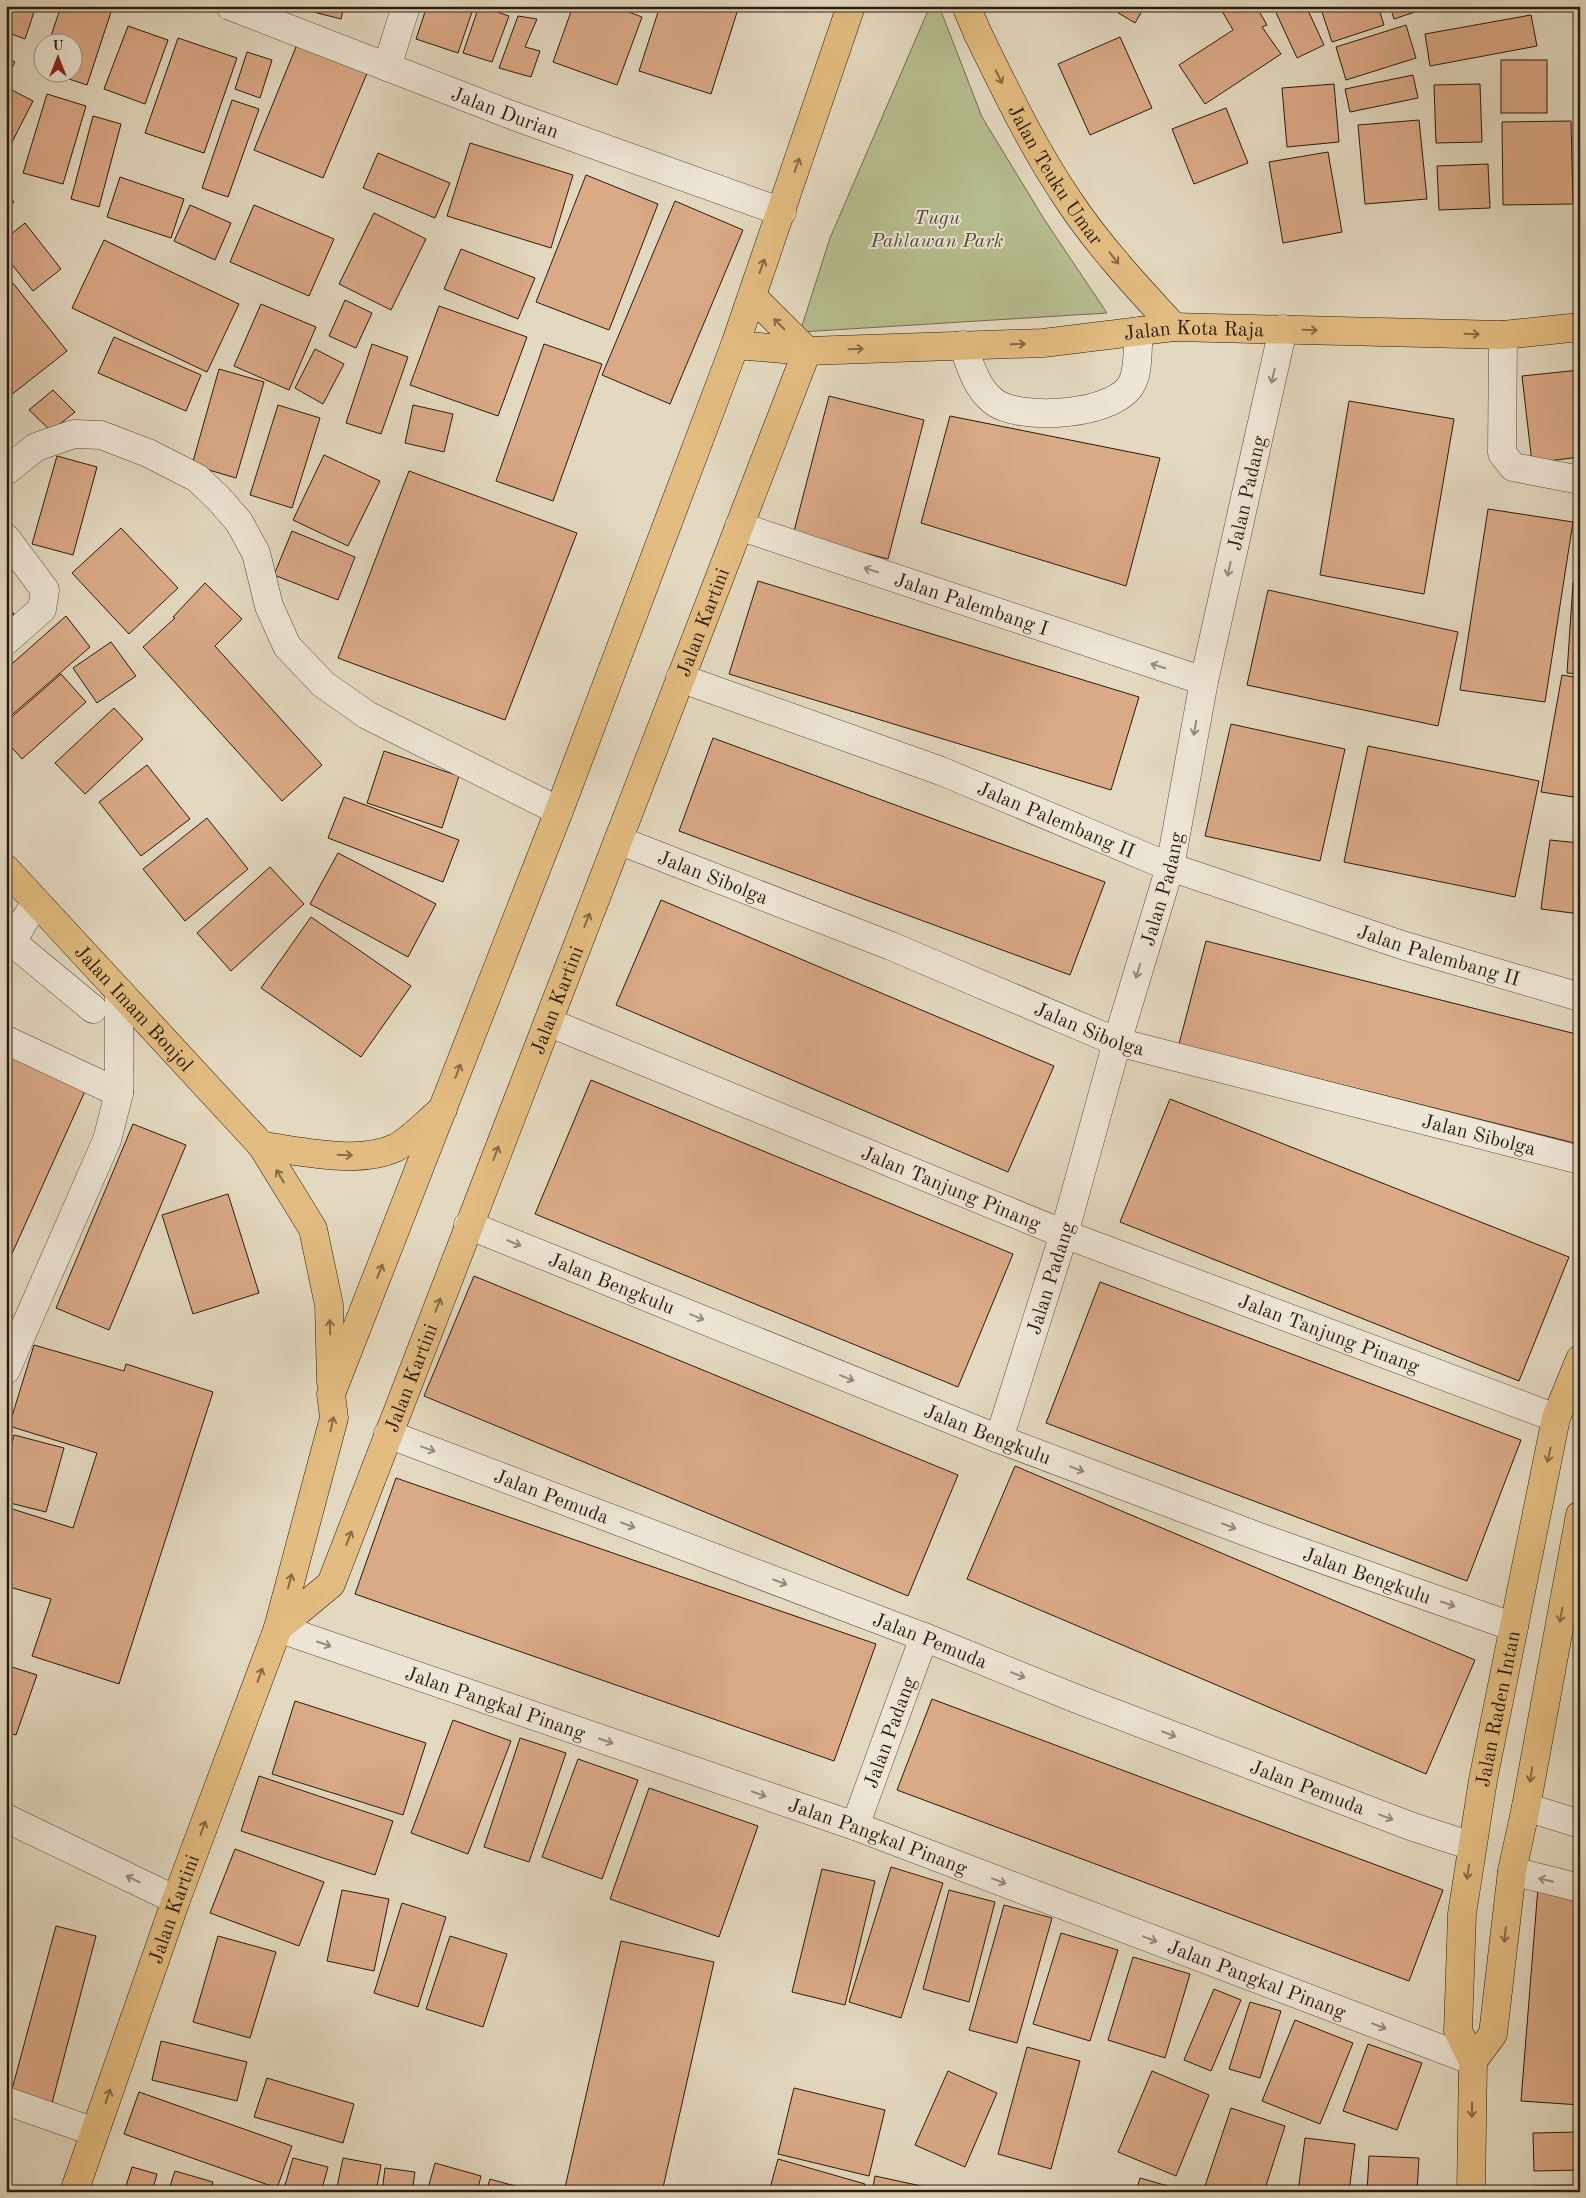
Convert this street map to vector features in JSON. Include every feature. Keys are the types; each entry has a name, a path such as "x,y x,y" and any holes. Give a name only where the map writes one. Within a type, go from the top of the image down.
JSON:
{"main road":[{"path":"782,212 851,6"},
{"name":"Jalan Teuku Umar","path":"966,6 1022,124 1069,201 1135,286 1174,327"},
{"name":"Jalan Kartini","path":"74,2192 176,1900 278,1628 334,1418 332,1394 559,811 735,345 782,212"},
{"path":"752,296 807,351"},
{"name":"Jalan Kota Raja","path":"807,351 1043,343 1174,327 1503,335 1580,327"},
{"path":"735,345 807,351"},
{"name":"Jalan Kartini","path":"278,1628 332,1584 468,1225 807,351"},
{"name":"Jalan Imam Bonjol","path":"6,870 262,1146 313,1229 329,1305 332,1394"},
{"path":"262,1146 342,1156 368,1156 396,1148 444,1108"},
{"name":"Jalan Raden Intan","path":"1471,2192 1473,2061 1458,2031 1462,1914 1472,1846 1556,1418 1580,1359"},
{"path":"1473,2061 1493,2034 1512,1872 1526,1807 1580,1515"}],"street":[{"name":"Jalan Durian","path":"230,6 514,116 782,212"},
{"path":"387,67 406,6"},
{"name":"Jalan Padang","path":"999,1439 1064,1234 1117,1042 1170,867 1204,681 1283,329"},
{"path":"963,345 975,379 994,403 1008,408 1050,413 1100,406 1126,392 1133,381 1139,332"},
{"path":"1503,335 1502,452 1513,467 1580,480"},
{"path":"6,471 36,447 74,434 101,435 148,453 196,478 219,499 239,522 256,554 269,606 287,646 323,684 366,715 559,811"},
{"name":"Jalan Palembang I","path":"739,526 1204,681"},
{"path":"6,538 45,590 42,608 6,641"},
{"name":"Jalan Palembang II","path":"680,678 941,771 1170,867 1404,946 1580,997"},
{"name":"Jalan Sibolga","path":"618,840 891,946 1117,1042 1580,1160"},
{"path":"36,902 9,939 93,1009"},
{"path":"6,1370 107,1140 119,1093 119,991"},
{"name":"Jalan Tanjung Pinang","path":"548,1022 1064,1234 1556,1418"},
{"path":"6,1040 119,1093"},
{"name":"Jalan Bengkulu","path":"468,1225 999,1439 1265,1539 1514,1627"},
{"name":"Jalan Pemuda","path":"388,1434 924,1637 1077,1699 1376,1813 1472,1846"},
{"name":"Jalan Pangkal Pinang","path":"278,1628 855,1826 1473,2061"},
{"name":"Jalan Padang","path":"855,1826 924,1637"},
{"path":"1526,1807 1580,1824"},
{"path":"6,1818 176,1900"},
{"path":"1512,1872 1580,1888"},
{"path":"6,2101 95,2132"}],"green space":[{"name":"Tugu Pahlawan Park","path":"930,6 939,6 982,117 1044,219 1107,313 800,332 830,238"}],"building":[{"path":"6,6 36,6 25,39 6,32"},
{"path":"61,6 113,6 87,85 78,82 82,82 82,32 52,32"},
{"path":"290,6 344,6 341,19"},
{"path":"427,6 474,6 458,53 416,39"},
{"path":"479,6 509,16 492,62 463,53"},
{"path":"573,6 613,6 642,17 617,85 553,62"},
{"path":"660,6 739,6 711,94 639,71"},
{"path":"1107,6 1145,6 1135,23"},
{"path":"1219,6 1256,6 1267,25 1262,27 1281,54 1205,104 1179,65 1233,30"},
{"path":"1273,6 1306,6 1324,45 1297,58"},
{"path":"1320,6 1378,6 1384,25 1332,42"},
{"path":"1390,6 1433,6 1394,19"},
{"path":"1531,15 1537,46 1430,66 1425,34"},
{"path":"518,16 537,19 525,47 540,51 531,77 499,68"},
{"path":"1406,25 1416,58 1346,80 1336,47"},
{"path":"128,26 168,40 145,104 104,89"},
{"path":"1120,37 1152,108 1090,135 1058,64"},
{"path":"178,38 237,58 204,153 145,133"},
{"path":"298,42 368,71 323,178 254,150"},
{"path":"247,52 272,60 260,98 235,89"},
{"path":"6,58 15,62 6,79"},
{"path":"1501,60 1547,60 1547,113 1501,113"},
{"path":"1413,75 1418,98 1350,112 1345,89"},
{"path":"1334,84 1339,142 1287,147 1282,88"},
{"path":"1480,84 1482,142 1436,143 1434,85"},
{"path":"8,88 33,101 9,148 6,146"},
{"path":"47,94 86,106 63,184 23,173"},
{"path":"232,100 259,109 228,197 202,188"},
{"path":"1226,108 1248,163 1194,184 1172,129"},
{"path":"93,116 121,124 99,207 71,199"},
{"path":"1419,120 1427,199 1365,204 1358,125"},
{"path":"1571,121 1573,204 1503,205 1502,122"},
{"path":"470,143 573,175 551,248 447,216"},
{"path":"1328,152 1342,232 1283,243 1269,162"},
{"path":"378,153 450,183 435,218 363,188"},
{"path":"1488,164 1490,208 1439,210 1437,166"},
{"path":"586,175 658,204 609,330 536,302"},
{"path":"120,177 184,199 171,238 107,217"},
{"path":"6,192 14,202 6,207"},
{"path":"675,201 743,230 670,404 602,375"},
{"path":"190,205 231,223 215,260 174,241"},
{"path":"254,205 334,239 309,296 230,262"},
{"path":"374,213 426,239 391,310 339,284"},
{"path":"25,223 61,269 33,291 6,257 6,238"},
{"path":"104,240 239,304 207,372 72,308"},
{"path":"461,249 535,278 518,319 444,289"},
{"path":"12,282 67,351 6,399 6,287"},
{"path":"345,300 372,313 356,348 329,336"},
{"path":"261,304 316,327 289,390 234,366"},
{"path":"439,306 527,337 498,416 410,385"},
{"path":"114,337 201,375 186,411 98,373"},
{"path":"372,344 408,357 381,434 346,423"},
{"path":"544,344 602,364 553,501 496,481"},
{"path":"315,349 344,364 323,404 295,388"},
{"path":"219,369 264,382 236,478 192,465"},
{"path":"1580,370 1580,457 1532,463 1522,376"},
{"path":"53,390 75,412 51,431 29,410"},
{"path":"829,396 924,420 888,559 793,535"},
{"path":"1349,401 1454,419 1424,594 1320,575"},
{"path":"278,405 320,418 292,508 250,495"},
{"path":"413,405 453,414 444,452 405,443"},
{"path":"950,416 1160,458 1126,586 921,523"},
{"path":"324,455 380,481 348,546 293,520"},
{"path":"57,456 97,467 73,555 32,544"},
{"path":"409,471 577,533 505,720 338,658"},
{"path":"1488,509 1573,522 1545,702 1460,690"},
{"path":"121,528 178,588 129,634 72,573"},
{"path":"292,531 355,557 338,600 274,575"},
{"path":"758,581 1139,697 1111,790 729,674"},
{"path":"205,583 242,619 215,646 322,765 282,801 143,647 175,618 173,617"},
{"path":"1573,583 1580,584 1580,674 1567,673"},
{"path":"1268,590 1458,632 1438,726 1247,685"},
{"path":"6,604 14,614 6,621"},
{"path":"66,616 90,647 6,720 6,669"},
{"path":"111,642 136,676 97,703 73,668"},
{"path":"61,674 86,702 22,759 6,741 6,722"},
{"path":"1562,675 1580,678 1580,798 1541,792"},
{"path":"114,708 143,739 85,794 55,763"},
{"path":"1231,724 1345,749 1320,861 1205,836"},
{"path":"713,738 1105,882 1070,975 679,831"},
{"path":"1368,746 1539,781 1515,897 1344,862"},
{"path":"384,751 459,776 442,828 367,803"},
{"path":"147,765 190,819 141,856 99,802"},
{"path":"344,797 459,840 443,882 328,838"},
{"path":"207,818 248,869 185,921 143,869"},
{"path":"1550,840 1580,843 1580,914 1541,909"},
{"path":"338,853 436,904 408,957 310,904"},
{"path":"270,867 304,904 231,971 197,933"},
{"path":"661,900 1054,1066 1008,1172 616,1005"},
{"path":"311,917 411,986 361,1057 261,988"},
{"path":"1206,941 1580,1035 1580,1120 1574,1143 1179,1044"},
{"path":"6,1048 86,1089 6,1267"},
{"path":"591,1080 1013,1254 958,1387 535,1214"},
{"path":"1170,1099 1569,1257 1519,1381 1120,1222"},
{"path":"133,1124 186,1145 109,1330 56,1308"},
{"path":"228,1194 259,1293 193,1314 162,1215"},
{"path":"474,1276 958,1475 908,1596 424,1396"},
{"path":"1100,1282 1521,1440 1467,1581 1046,1423"},
{"path":"34,1345 124,1371 126,1364 213,1392 119,1684 32,1656 51,1599 6,1586 6,1507 73,1528 97,1453 9,1426"},
{"path":"14,1435 64,1448 46,1512 6,1502 6,1466"},
{"path":"1015,1466 1475,1660 1426,1774 967,1579"},
{"path":"396,1478 876,1644 834,1761 355,1594"},
{"path":"6,1665 37,1675 16,1735 6,1732"},
{"path":"932,1699 1443,1890 1409,1981 897,1790"},
{"path":"295,1701 426,1743 403,1815 272,1774"},
{"path":"453,1720 511,1741 468,1854 411,1833"},
{"path":"520,1738 566,1753 529,1862 484,1847"},
{"path":"578,1759 638,1780 602,1879 542,1857"},
{"path":"259,1776 393,1821 375,1875 241,1831"},
{"path":"649,1788 758,1826 719,1937 610,1899"},
{"path":"235,1849 324,1882 299,1946 210,1913"},
{"path":"891,1867 943,1883 901,2018 849,2002"},
{"path":"822,1869 875,1881 845,2005 792,1992"},
{"path":"1538,1887 1580,1895 1580,2105 1521,2101"},
{"path":"342,1890 389,1899 374,1971 327,1961"},
{"path":"949,1890 995,1902 969,2002 923,1989"},
{"path":"402,1903 446,1917 418,2007 374,1993"},
{"path":"1004,1905 1052,1918 1017,2043 969,2030"},
{"path":"56,1926 96,1936 52,2103 11,2093"},
{"path":"1061,1933 1118,1950 1090,2041 1033,2024"},
{"path":"218,1936 276,1952 250,2038 193,2022"},
{"path":"450,1936 507,1954 483,2027 426,2009"},
{"path":"621,1941 714,1962 662,2192 564,2192"},
{"path":"1133,1957 1190,1974 1165,2058 1108,2040"},
{"path":"1214,1989 1241,2000 1211,2071 1184,2060"},
{"path":"1250,2002 1281,2011 1260,2078 1229,2069"},
{"path":"1295,2020 1353,2043 1320,2124 1262,2101"},
{"path":"161,2041 247,2062 237,2101 152,2080"},
{"path":"1368,2044 1422,2063 1397,2130 1343,2111"},
{"path":"1027,2047 1080,2061 1051,2169 998,2154"},
{"path":"948,2071 997,2093 965,2167 915,2145"},
{"path":"1152,2071 1209,2095 1176,2176 1118,2152"},
{"path":"267,2078 354,2104 343,2143 254,2117"},
{"path":"794,2088 885,2110 869,2176 778,2154"},
{"path":"139,2092 292,2146 277,2188 124,2134"},
{"path":"1231,2108 1285,2126 1264,2192 1223,2192 1205,2186"},
{"path":"1580,2132 1580,2170 1534,2171 1533,2133"},
{"path":"1305,2138 1355,2144 1349,2192 1298,2192"},
{"path":"1369,2156 1419,2158 1417,2192 1367,2192"},
{"path":"293,2158 328,2167 321,2192 283,2192"},
{"path":"343,2158 381,2165 376,2192 336,2192"},
{"path":"778,2159 865,2184 863,2192 769,2192"},
{"path":"435,2163 481,2176 477,2192 427,2192"},
{"path":"132,2167 157,2174 152,2192 124,2192"},
{"path":"385,2168 415,2172 412,2192 382,2192"},
{"path":"175,2171 213,2182 210,2192 168,2192"},
{"path":"875,2176 949,2192 872,2192"},
{"path":"1140,2178 1182,2190 1182,2192 1136,2192"},
{"path":"490,2179 522,2188 521,2192 486,2192"},
{"path":"1580,2185 1580,2192 1533,2192 1532,2186"},
{"path":"226,2187 243,2192 225,2192"}]}
